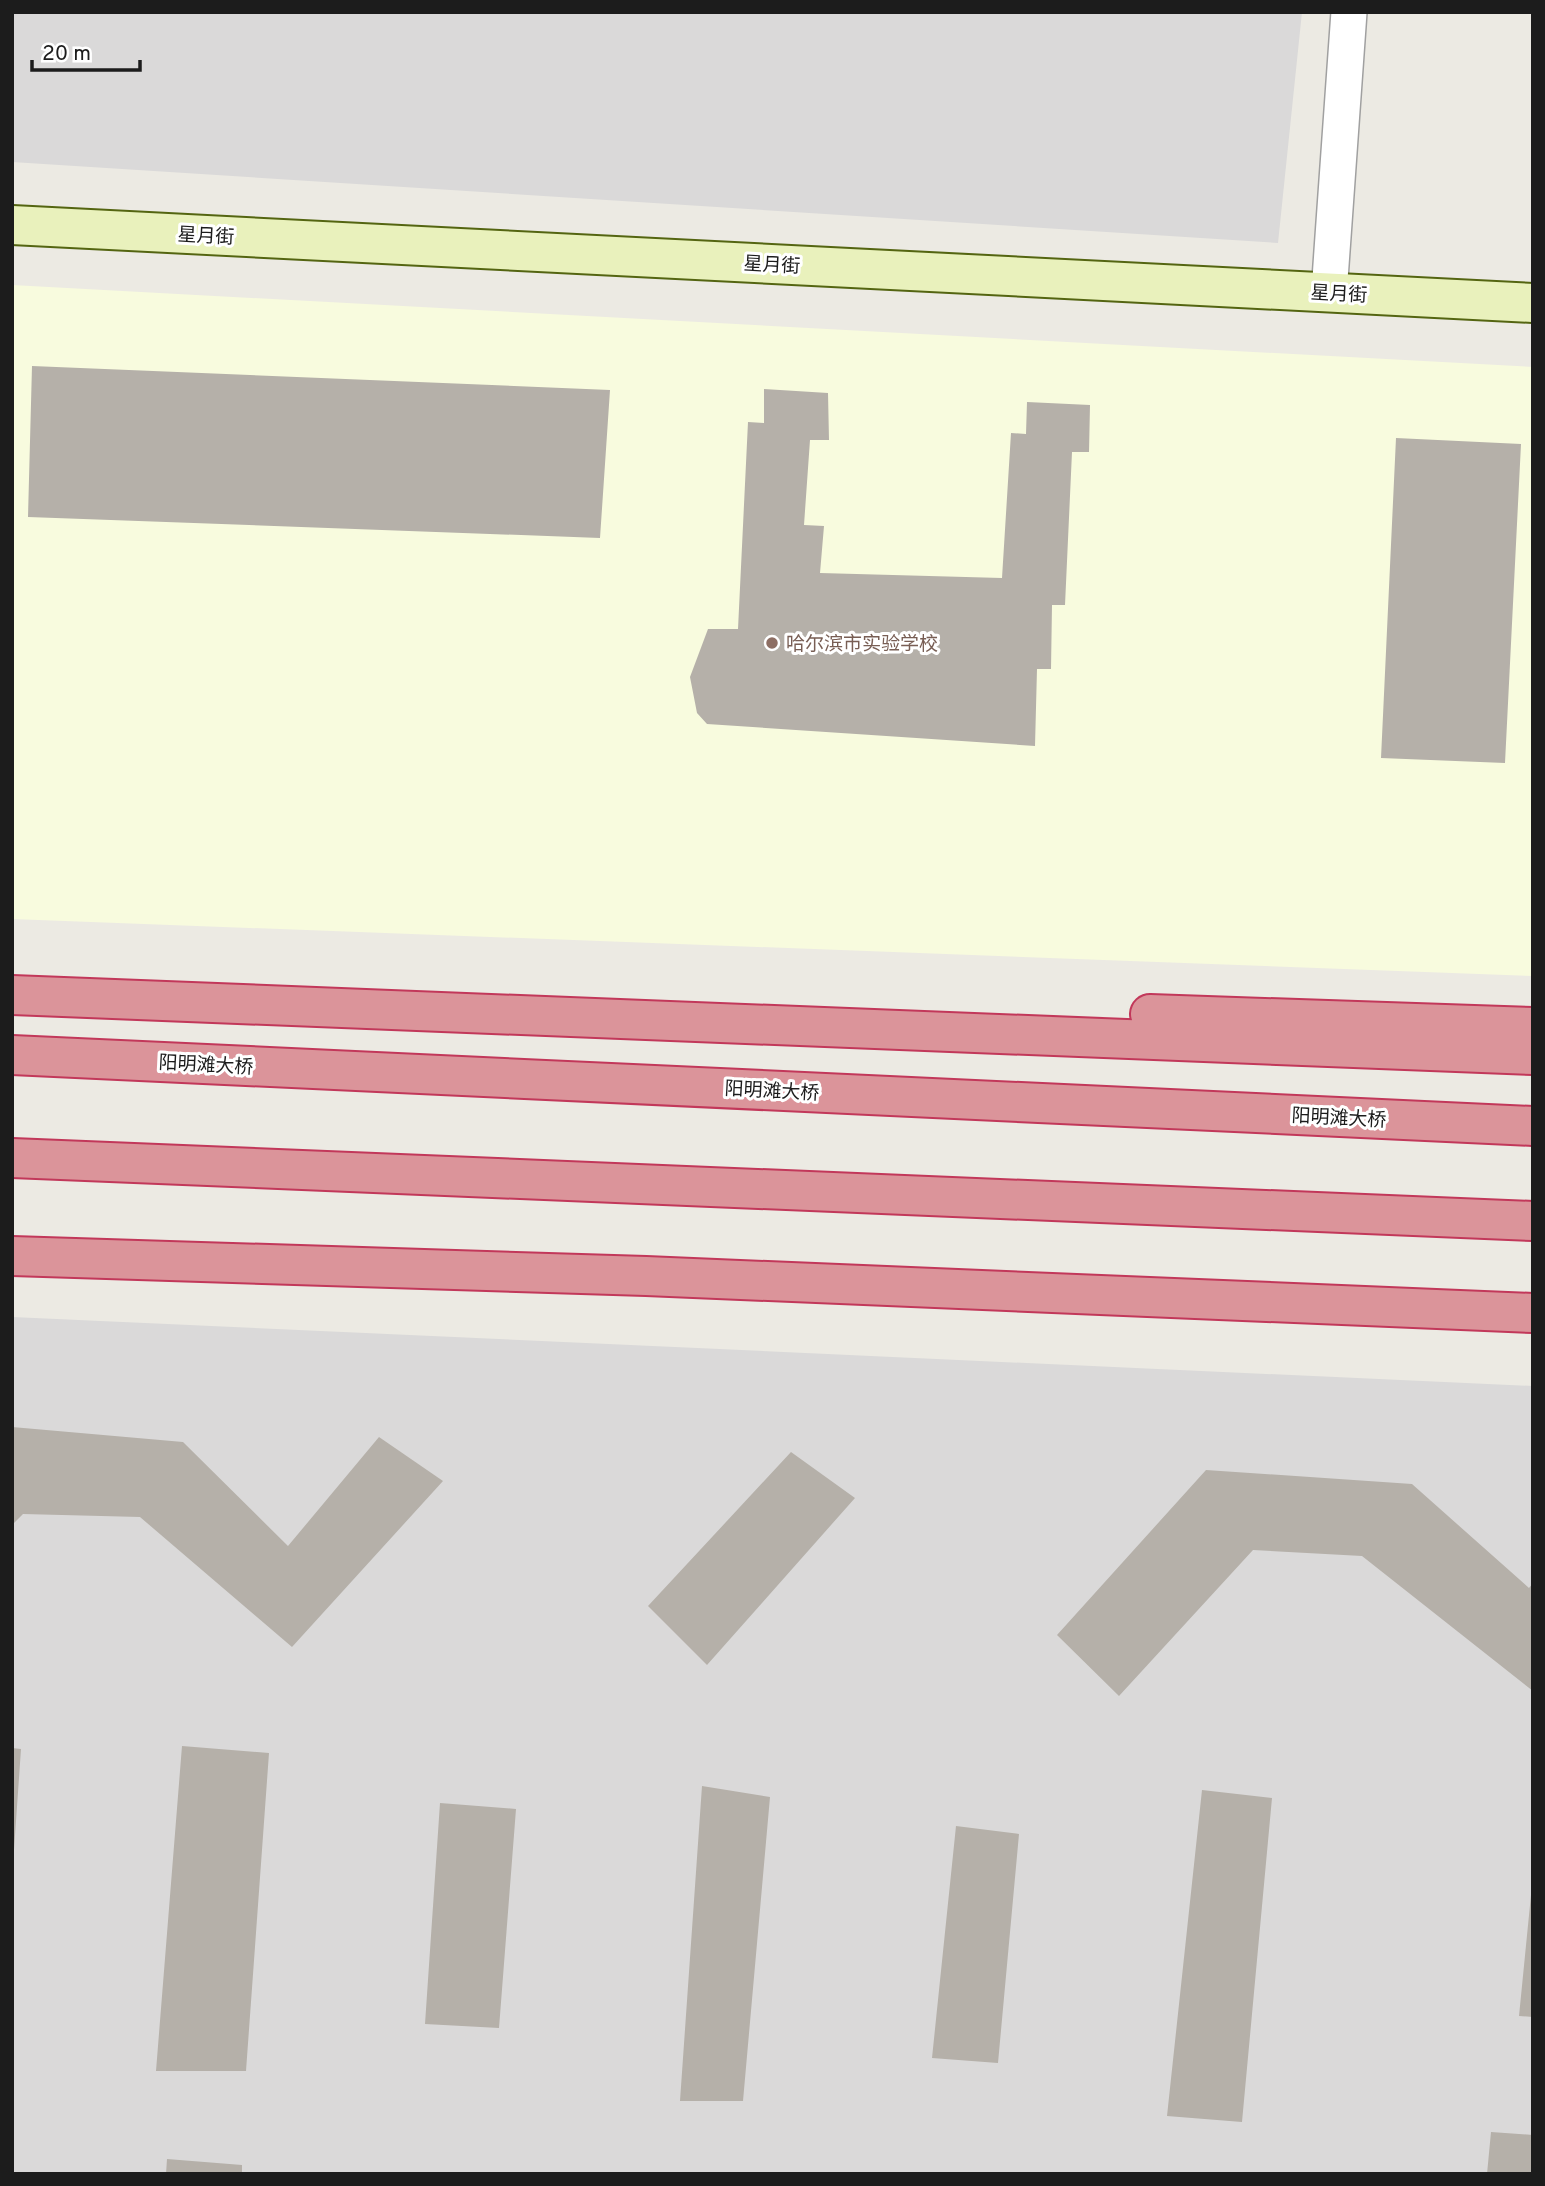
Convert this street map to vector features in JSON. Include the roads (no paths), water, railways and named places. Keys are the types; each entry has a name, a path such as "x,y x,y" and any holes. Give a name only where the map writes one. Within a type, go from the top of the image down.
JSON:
{"highway":[{"path":"12,971 778,1002 1533,1027"},
{"path":"12,995 1533,1055"},
{"name":"阳明滩大桥","path":"12,1055 1533,1126"},
{"path":"12,1157 1533,1221"},
{"path":"12,1256 632,1276 1533,1313"}],"street":[{"path":"1329,293 1349,12"},
{"name":"星月街","path":"12,225 1533,303"}],"place":[{"name":"哈尔滨市实验学校","path":"772,643"}]}
